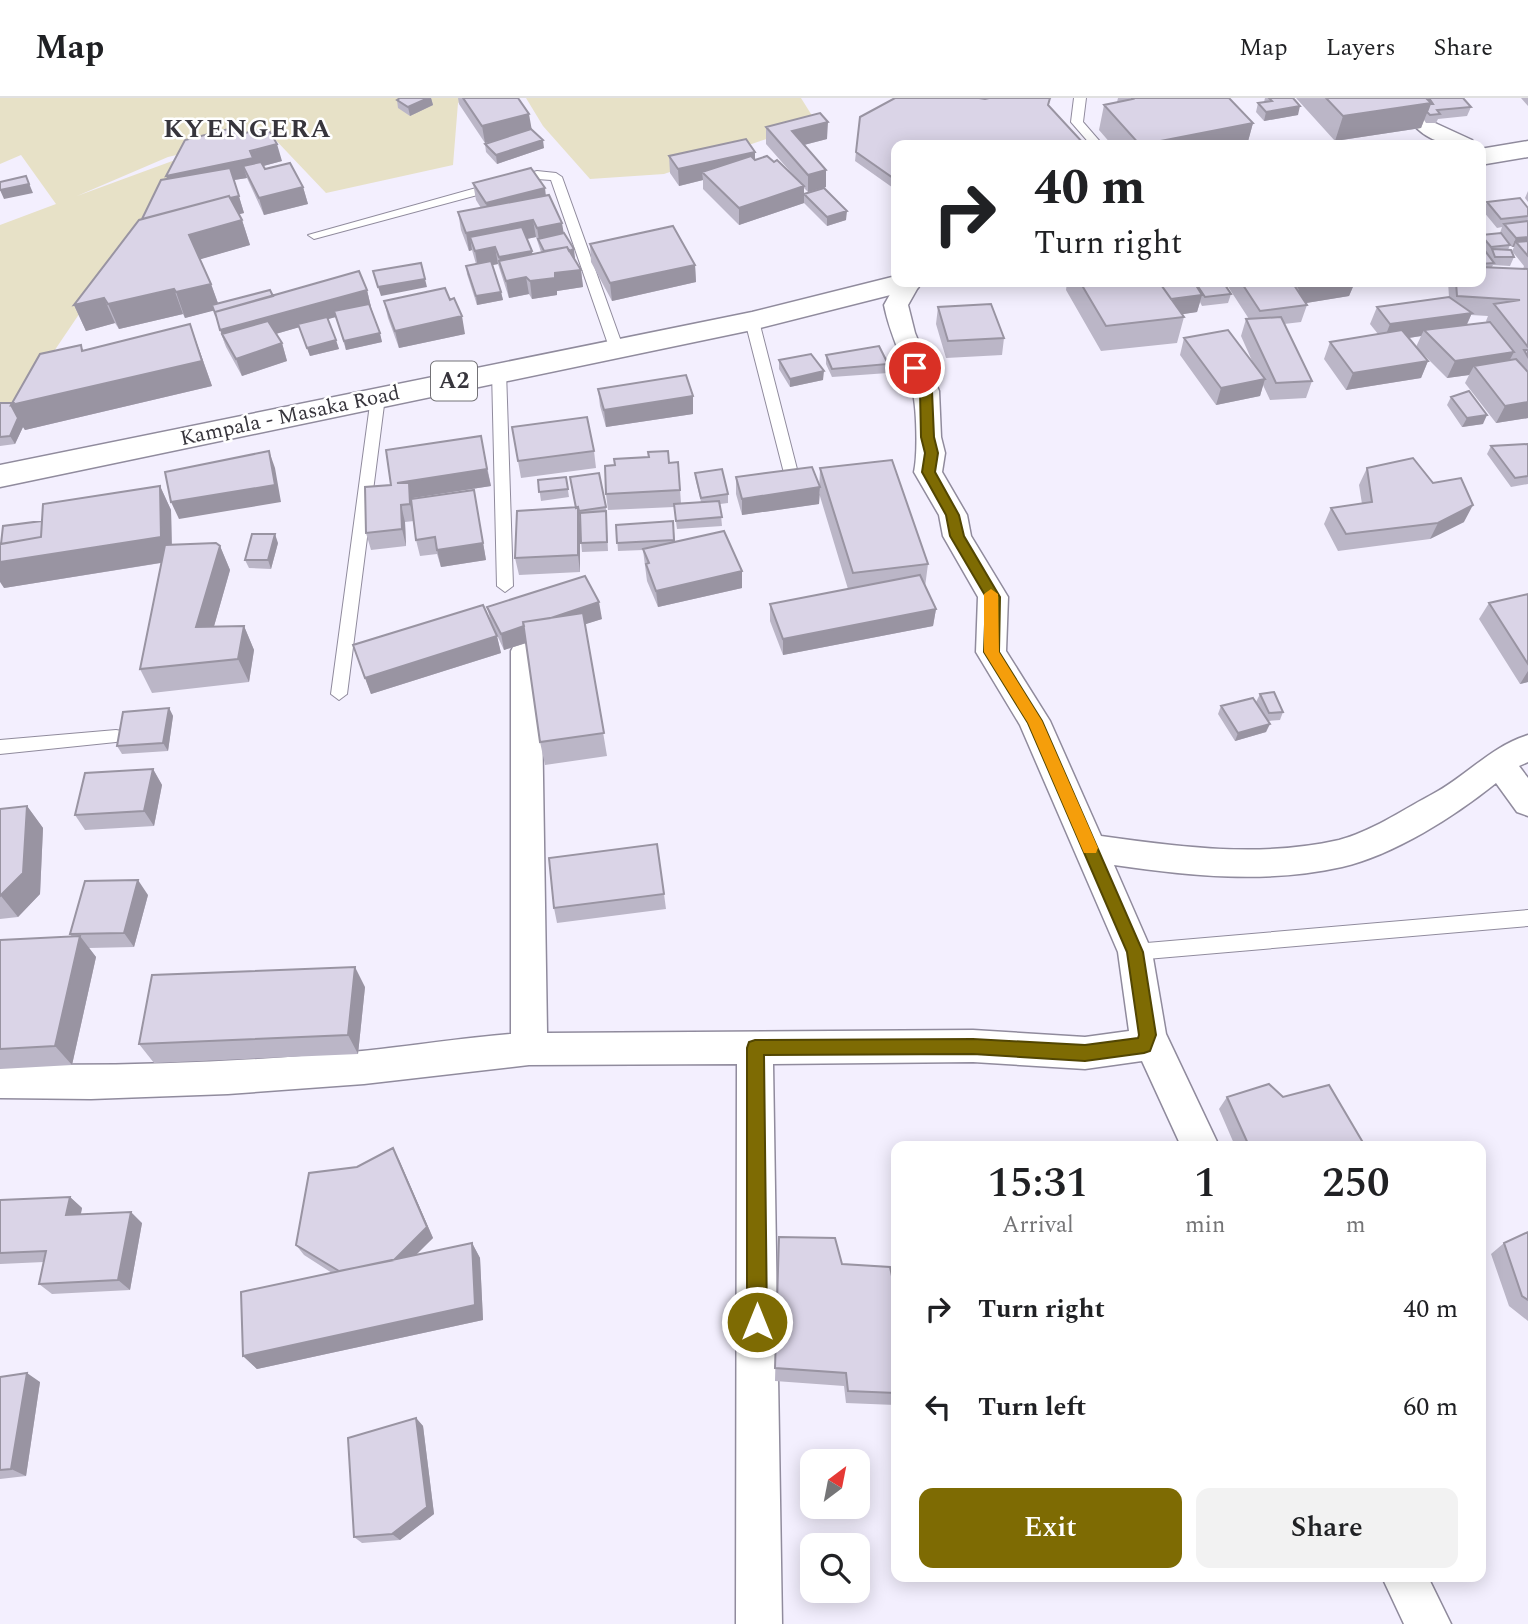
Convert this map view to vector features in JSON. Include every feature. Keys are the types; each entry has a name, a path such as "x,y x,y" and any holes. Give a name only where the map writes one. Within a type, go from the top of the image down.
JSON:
{"highway":[{"path":"1486,152 1528,149"},
{"name":"Kampala - Masaka Road","path":"0,477 752,321 891,286"}],"street":[{"path":"1403,98 1427,128 1451,140"},
{"path":"906,287 897,305 902,333 926,391 928,437 932,453 928,472 953,515 957,536 993,597 991,652 1034,721 1135,952 1147,1035 1198,1141"},
{"path":"526,651 529,1049"},
{"path":"1090,848 1182,861 1277,863 1343,853 1382,837 1452,799 1499,762 1528,747"},
{"path":"1499,762 1528,803"},
{"path":"0,1081 162,1081 366,1066 456,1054 529,1049 973,1046 1085,1053 1144,1045 1147,1035"},
{"path":"755,1048 759,1624"},
{"path":"1407,1582 1428,1624"}],"lane":[{"path":"1080,98 1077,122 1093,140"},
{"path":"314,235 537,175 556,177 617,347"},
{"path":"752,321 791,473"},
{"path":"499,372 505,586"},
{"path":"339,694 378,397"},
{"path":"0,747 116,736"},
{"path":"1135,952 1528,918"}],"shaded area":[{"path":"0,98 465,98 458,103 453,165 326,193 269,133 168,157 77,196 186,156 17,406 0,408 0,225 56,204 21,155 0,164"},
{"path":"526,98 801,98 816,122 664,174 590,179 543,126"}],"building":[{"path":"428,98 408,107 397,100"},
{"path":"463,98 518,98 529,114 482,126"},
{"path":"895,98 1050,98 1048,105 1080,140 891,140 891,176 856,152 860,117"},
{"path":"1229,98 1253,123 1166,140 1136,140 1104,105 1133,99"},
{"path":"1269,98 1293,98 1300,106 1266,112 1258,103 1272,101"},
{"path":"1326,98 1426,98 1431,103 1343,116"},
{"path":"1429,98 1463,98 1471,107 1437,110 1440,114 1430,115 1427,112 1430,104 1433,104"},
{"path":"820,113 828,122 792,131 826,170 808,175 766,127"},
{"path":"236,127 242,134 267,127 277,144 250,151 253,158 166,176 185,140"},
{"path":"531,129 543,140 496,155 485,144"},
{"path":"746,139 755,152 678,169 669,156"},
{"path":"751,156 755,160 767,156 774,162 777,160 804,186 739,208 702,172"},
{"path":"261,162 265,169 290,163 303,187 259,198 243,166"},
{"path":"230,168 239,196 229,196 142,219 161,180"},
{"path":"531,168 545,188 486,203 473,183"},
{"path":"26,176 29,184 0,190 0,182"},
{"path":"824,188 847,211 827,217 804,194"},
{"path":"549,195 562,223 537,228 533,220 466,233 458,212"},
{"path":"229,196 242,220 189,235 211,284 176,292 174,289 108,304 104,298 74,305 139,220"},
{"path":"1520,198 1528,208 1528,216 1501,219 1487,202"},
{"path":"1528,221 1528,237 1516,238 1504,224"},
{"path":"673,226 695,265 610,283 590,244"},
{"path":"522,227 532,251 499,257 495,247 475,251 470,237"},
{"path":"564,233 574,249 569,251 567,247 544,251 538,239"},
{"path":"1501,233 1510,245 1491,247 1486,241 1486,234"},
{"path":"1528,241 1528,256 1516,242"},
{"path":"567,247 581,270 555,273 555,278 530,281 526,277 506,281 499,261"},
{"path":"1492,249 1511,250 1514,257 1495,257"},
{"path":"1486,252 1494,263 1486,264"},
{"path":"491,261 501,292 476,296 466,266"},
{"path":"421,263 425,279 378,287 373,271"},
{"path":"1486,267 1528,269 1528,347 1494,304 1520,300 1457,296 1456,287 1486,287"},
{"path":"359,271 367,290 220,330 215,312"},
{"path":"1083,287 1163,287 1184,317 1106,326"},
{"path":"1163,287 1197,287 1202,295 1171,299"},
{"path":"1198,287 1226,287 1231,294 1205,297"},
{"path":"1244,287 1295,287 1307,305 1260,311"},
{"path":"445,288 450,300 454,298 462,316 395,331 384,301"},
{"path":"270,290 273,296 215,312 216,316 212,305"},
{"path":"1449,297 1472,313 1390,324 1377,307"},
{"path":"369,304 380,333 344,341 334,311"},
{"path":"991,304 1004,338 948,341 938,307"},
{"path":"327,317 336,340 307,348 298,324"},
{"path":"1281,317 1312,381 1276,383 1246,319"},
{"path":"268,321 282,343 236,359 222,334"},
{"path":"1490,322 1514,352 1455,361 1424,330"},
{"path":"190,324 202,361 11,405 40,354 81,345 82,351"},
{"path":"1228,330 1265,379 1221,388 1184,338"},
{"path":"1402,330 1428,361 1353,373 1330,342"},
{"path":"879,346 888,364 832,369 826,355"},
{"path":"811,354 824,371 790,379 779,360"},
{"path":"1516,359 1528,372 1528,402 1505,406 1474,366"},
{"path":"686,375 693,396 604,410 598,389"},
{"path":"1469,391 1487,415 1467,418 1451,397"},
{"path":"0,403 13,403 11,405 18,418 10,436 0,437"},
{"path":"587,417 594,451 518,461 512,427"},
{"path":"481,436 487,469 397,483 409,483 410,504 401,505 402,529 366,533 365,487 391,485 386,450"},
{"path":"1528,444 1528,476 1515,478 1491,446"},
{"path":"269,451 275,485 171,502 165,472"},
{"path":"668,451 669,463 678,462 680,490 606,494 605,466 615,465 614,459 649,457 648,452"},
{"path":"1413,458 1433,483 1461,478 1473,505 1438,523 1346,534 1331,508 1372,502 1367,468"},
{"path":"892,460 928,564 853,573 820,468"},
{"path":"812,467 820,487 742,499 736,477"},
{"path":"722,469 728,494 701,498 695,473"},
{"path":"599,473 606,507 579,511 578,507 576,508 570,477"},
{"path":"566,477 568,489 539,492 538,480"},
{"path":"160,486 161,537 0,562 0,544 41,537 43,504"},
{"path":"474,490 483,543 437,550 435,537 416,540 411,499"},
{"path":"719,501 722,517 676,521 674,504"},
{"path":"578,507 578,555 515,558 517,511"},
{"path":"606,511 607,542 581,543 580,513"},
{"path":"42,521 41,537 1,544 3,526"},
{"path":"673,521 674,540 617,543 616,525"},
{"path":"724,531 742,571 656,591 643,549"},
{"path":"252,534 275,534 268,560 245,560"},
{"path":"216,543 220,546 196,627 244,626 238,659 140,669 165,545"},
{"path":"920,575 936,609 783,639 770,604"},
{"path":"585,576 599,602 551,618 523,622 524,626 501,634 487,607"},
{"path":"1528,594 1528,664 1489,603"},
{"path":"483,605 497,636 365,678 353,645"},
{"path":"583,613 604,733 540,742 523,622"},
{"path":"1274,692 1283,712 1269,713 1260,694"},
{"path":"1253,698 1270,724 1238,733 1221,706"},
{"path":"169,708 163,743 117,746 123,712"},
{"path":"153,769 144,811 75,815 85,773"},
{"path":"27,806 23,873 0,896 0,809"},
{"path":"657,844 664,894 554,908 549,858"},
{"path":"138,880 124,933 70,934 85,881"},
{"path":"80,936 55,1046 0,1049 0,940"},
{"path":"355,967 348,1035 139,1044 152,975"},
{"path":"1269,1084 1283,1097 1329,1085 1362,1141 1247,1141 1227,1097"},
{"path":"393,1148 427,1227 394,1260 339,1271 296,1245 309,1173 357,1167"},
{"path":"70,1197 66,1215 131,1212 118,1280 39,1284 46,1251 0,1253 0,1200"},
{"path":"1528,1232 1528,1300 1522,1296 1504,1243"},
{"path":"779,1237 835,1238 842,1264 890,1267 891,1393 848,1391 846,1373 775,1368"},
{"path":"472,1243 475,1305 243,1356 241,1292"},
{"path":"27,1373 11,1469 0,1470 0,1377"},
{"path":"416,1418 427,1507 392,1534 354,1537 348,1438"}],"slow traffic":[{"path":"991,594 991,652 1034,721 1090,848"}],"district":[{"name":"KYENGERA","path":"248,129"}],"route":[{"path":"757,1322 755,1048 848,1045 973,1046 1085,1053 1144,1045 1147,1035 1135,952 1034,721 991,652 993,597 957,536 953,515 928,472 932,453 928,437 926,391 915,368"}]}
